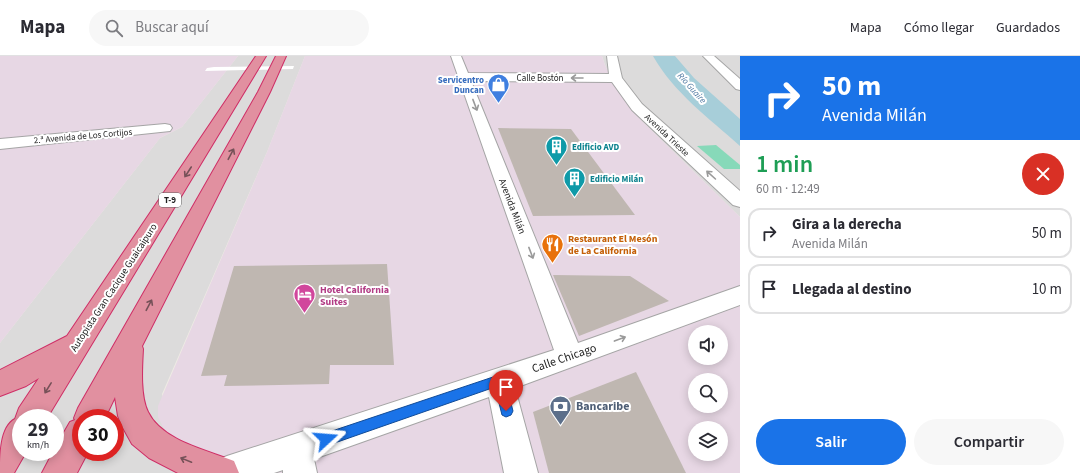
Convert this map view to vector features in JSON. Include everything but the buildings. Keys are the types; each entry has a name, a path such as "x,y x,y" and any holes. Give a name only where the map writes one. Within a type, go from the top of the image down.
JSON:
{"highway":[{"path":"202,150 219,104 248,56"},
{"name":"Autopista Gran Cacique Guaicaipuro","path":"36,409 76,343 202,150 261,56"},
{"path":"94,409 264,92 281,56"},
{"path":"131,340 127,378 133,416 143,433 160,447 183,459 222,473"},
{"path":"0,384 16,377 76,343"},
{"path":"0,465 12,446"},
{"path":"59,473 72,449"}],"street":[{"name":"Avenida Milán","path":"456,56 570,357"},
{"name":"Avenida Trieste","path":"612,56 616,78 637,107 740,201"},
{"path":"708,56 740,86"},
{"path":"720,56 740,76"},
{"name":"Calle Bostón","path":"465,77 616,78"},
{"name":"2.ª Avenida de Los Cortijos","path":"0,144 166,128"},
{"name":"Calle Chicago","path":"228,473 298,461 499,380 570,357 740,295"},
{"path":"499,380 521,473"}],"shaded area":[{"path":"0,56 238,56 182,127 160,138 0,343"},
{"path":"238,56 305,56 267,152 162,394 173,440 201,448 193,473 0,473 0,343 160,138 182,127"},
{"path":"305,56 602,56 615,86 641,120 740,217 740,473 193,473 201,448 173,440 166,433 158,417 158,406 267,152"},
{"path":"602,56 740,56 740,217 641,120 615,86"}],"green space":[{"path":"716,145 740,165 740,169 724,169 697,146"}],"water":[{"name":"Río Guaire","path":"653,56 675,56 694,78 740,119 740,146 704,115 671,82"}],"pier":[{"path":"294,66 293,69 205,71 207,68 214,67"}],"place":[{"name":"Servicentro Duncan","path":"499,104"},
{"name":"Edificio AVD","path":"556,166"},
{"name":"Edificio Milán","path":"575,198"},
{"name":"Restaurant El Mesón de La California","path":"552,264"},
{"name":"Hotel California Suites","path":"305,314"},
{"name":"Bancaribe","path":"561,426"}],"route":[{"path":"326,439 499,380 506,411"}]}
